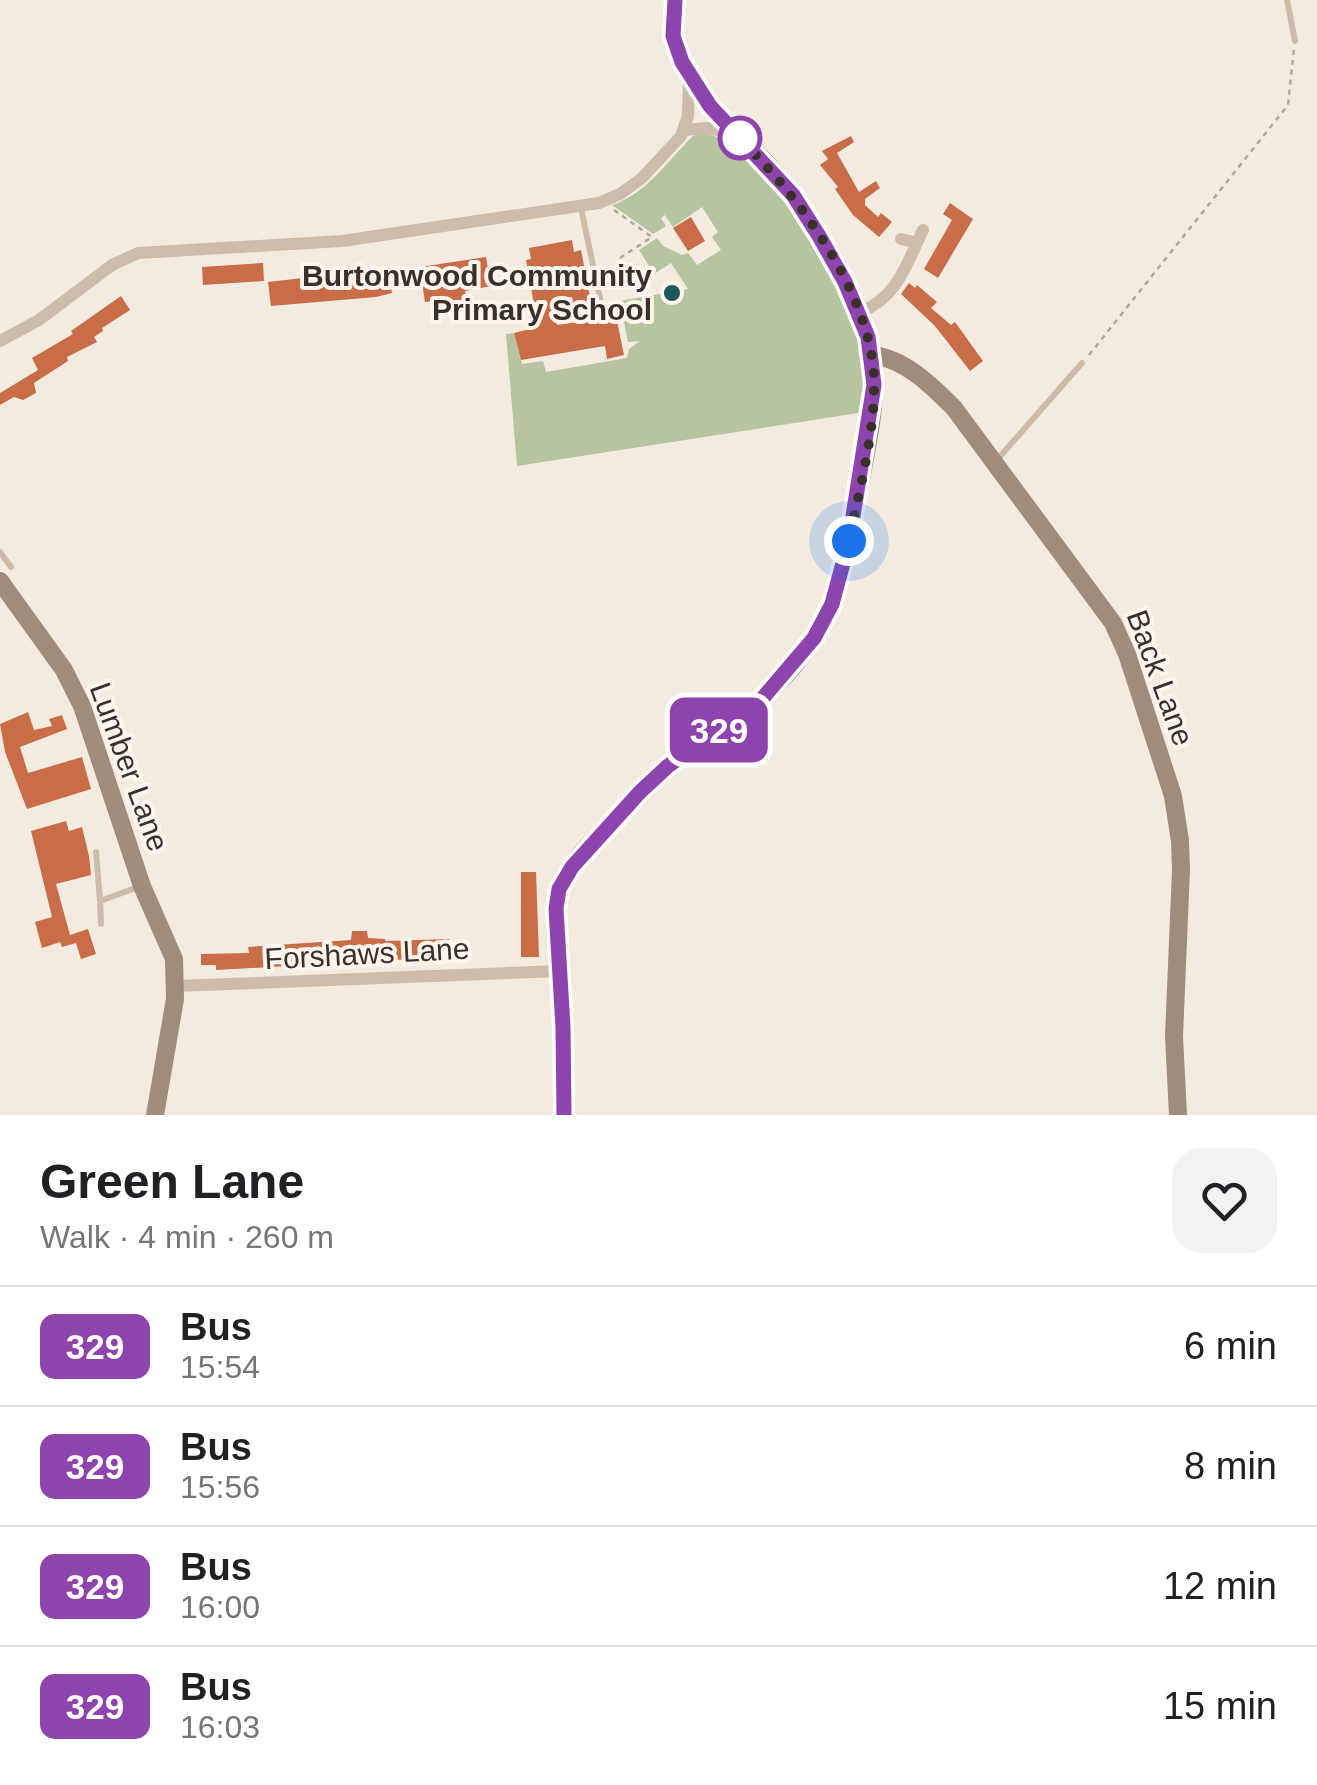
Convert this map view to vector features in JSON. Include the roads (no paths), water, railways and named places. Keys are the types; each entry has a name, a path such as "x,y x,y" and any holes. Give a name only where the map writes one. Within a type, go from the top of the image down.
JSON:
{"street":[{"path":"564,1115 556,909 559,889 572,867 640,792 668,766 762,699 814,638 832,604 864,460 874,385 872,354 859,313 793,195 735,134 689,76 673,36 676,0"},
{"path":"0,341 39,320 112,266 138,254 342,241 581,206 610,198 654,166 684,130 689,76"},
{"path":"684,130 707,128 735,134"},
{"path":"859,313 876,306 900,280 920,236 901,239"},
{"name":"Back Lane","path":"872,354 894,361 928,382 954,408 1100,602 1122,638 1172,796 1180,840 1174,1036 1178,1115"},
{"name":"Lumber Lane","path":"5,574 74,687 142,886 171,950 177,986"},
{"name":"Forshaws Lane","path":"177,986 560,971"},
{"path":"155,1115 177,986"}],"lane":[{"path":"1287,0 1294,41"},
{"path":"581,206 602,303"},
{"path":"996,462 1082,363"},
{"path":"0,552 5,574"},
{"path":"96,852 101,924"},
{"path":"100,902 142,886"}],"place":[{"name":"Burtonwood Community Primary School","path":"672,293"}]}
